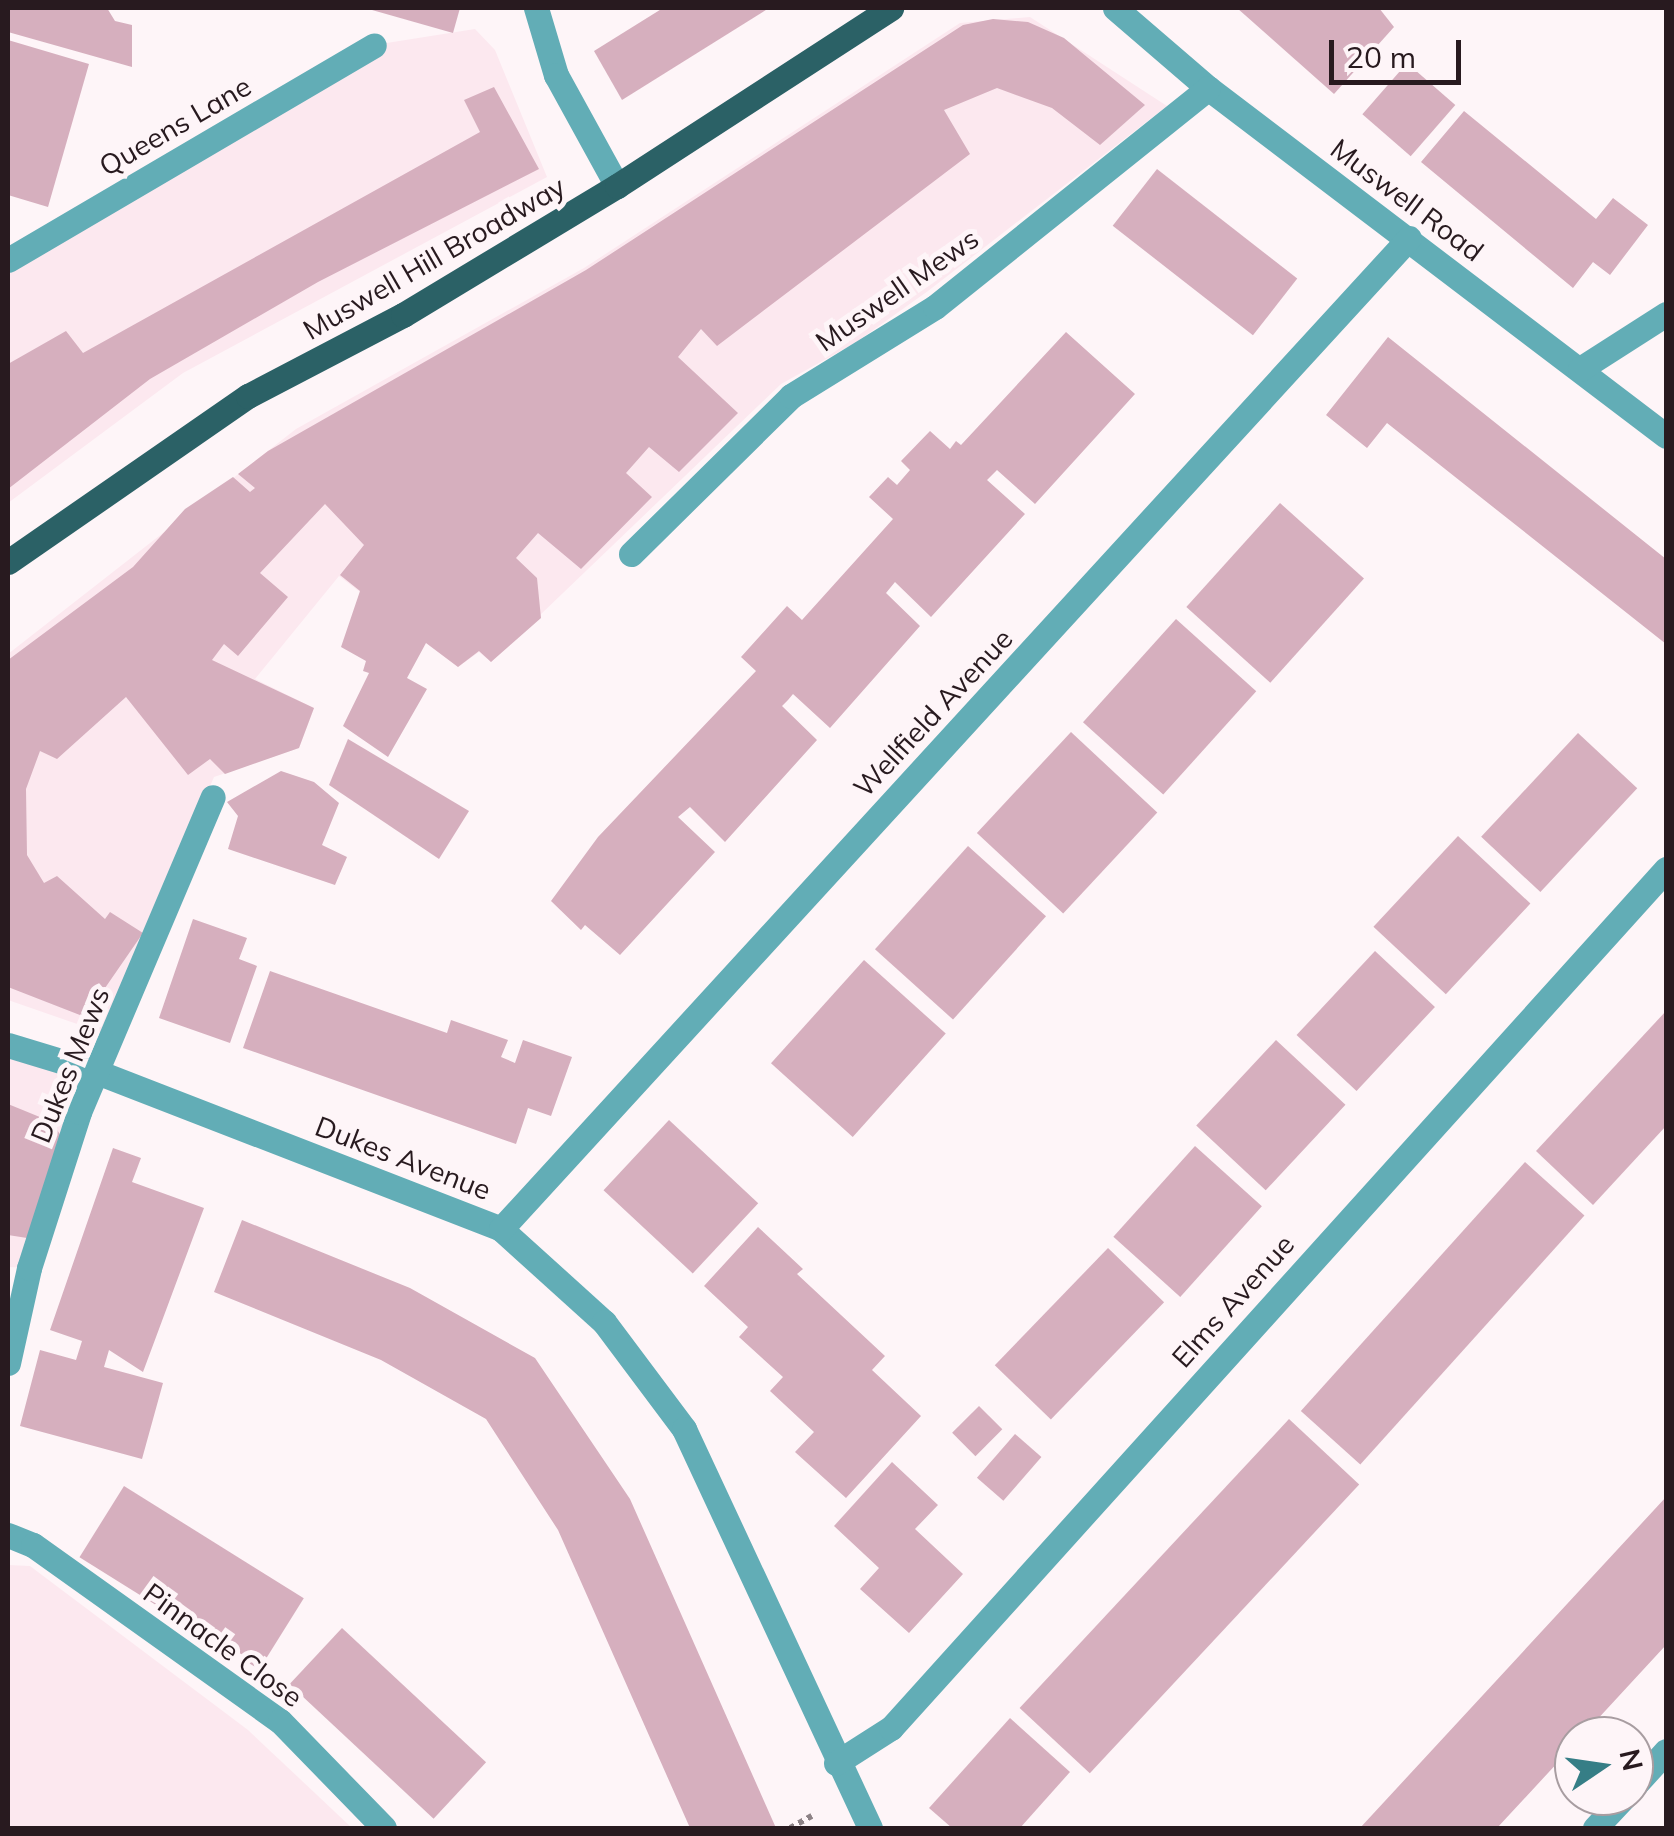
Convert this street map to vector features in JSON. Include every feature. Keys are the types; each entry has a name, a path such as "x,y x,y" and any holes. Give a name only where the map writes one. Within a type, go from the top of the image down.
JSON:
{"main road":[{"name":"Muswell Hill Broadway","path":"8,562 248,396 403,315 617,186 892,8"}],"street":[{"path":"536,8 556,75 617,186"},
{"name":"Muswell Road","path":"1116,8 1208,88 1666,436"},
{"name":"Queens Lane","path":"8,260 374,44"},
{"name":"Muswell Mews","path":"632,554 792,396 935,306 1208,88"},
{"name":"Wellfield Avenue","path":"501,1229 1410,238"},
{"path":"1580,369 1666,314"},
{"name":"Dukes Mews","path":"8,1363 29,1268 97,1072 213,797"},
{"name":"Elms Avenue","path":"836,1763 891,1728 1666,869"},
{"name":"Dukes Avenue","path":"8,1044 97,1072 501,1229 604,1322 684,1429 836,1763 870,1828"},
{"name":"Pinnacle Close","path":"8,1535 34,1544 280,1722 384,1828"}],"path":[{"path":"790,1828 812,1816"}],"shaded area":[{"path":"1030,17 1167,106 928,291 855,343 781,384 491,662 479,652 458,667 339,576 255,679 314,708 299,748 214,777 103,1033 8,1000 8,654 296,429 584,268 960,23"},
{"path":"475,29 495,50 547,177 183,373 8,503 8,260 374,45"},
{"path":"8,1045 97,1072 29,1268 8,1267"},
{"path":"8,1565 30,1566 248,1730 352,1828 8,1828"}],"building":[{"path":"8,8 107,8 115,21 132,25 132,67 8,32"},
{"path":"365,8 460,8 453,33"},
{"path":"663,8 769,8 622,100 594,51"},
{"path":"1237,8 1379,8 1394,27 1334,94"},
{"path":"993,19 1028,22 1064,38 1145,105 1100,145 1052,108 997,88 944,110 970,154 717,346 701,329 678,357 738,413 679,472 649,447 626,473 652,497 581,569 538,533 516,558 537,578 541,618 491,662 479,651 458,667 426,643 407,678 427,689 388,757 343,726 369,673 363,671 366,661 341,647 360,591 340,575 364,545 325,504 260,573 288,597 238,656 224,644 212,660 314,708 299,748 225,774 210,759 188,775 126,697 57,759 40,751 26,789 27,855 44,883 57,876 105,919 110,912 143,933 85,1017 8,987 8,660 133,567 185,509 233,477 250,492 255,488 238,474 268,451 586,270 963,25"},
{"path":"8,40 89,64 48,207 8,195"},
{"path":"1407,63 1455,105 1411,156 1362,114"},
{"path":"494,87 539,169 318,282 150,379 8,489 8,364 66,331 83,353 480,132 464,100"},
{"path":"1464,111 1596,219 1613,198 1648,225 1610,275 1593,262 1573,288 1421,162"},
{"path":"1157,169 1297,279 1253,335 1113,226"},
{"path":"1066,332 1135,394 1035,504 997,470 987,480 1025,514 931,617 895,582 886,593 920,626 830,728 793,694 782,706 817,740 725,842 690,807 678,817 715,852 620,955 585,925 581,930 551,901 598,837 756,671 741,657 787,606 802,620 893,519 869,497 888,477 897,485 910,470 901,461 930,431 950,449 956,441 961,445"},
{"path":"1388,337 1666,559 1666,644 1387,423 1367,448 1326,415"},
{"path":"1280,503 1364,579 1270,683 1186,607"},
{"path":"1176,619 1256,691 1163,795 1083,722"},
{"path":"1071,732 1157,812 1063,913 977,833"},
{"path":"1578,733 1637,788 1540,892 1481,837"},
{"path":"348,739 469,811 439,859 329,785"},
{"path":"281,771 314,782 339,803 322,845 347,857 335,885 228,849 238,816 227,802"},
{"path":"1458,836 1530,904 1446,994 1373,927"},
{"path":"968,846 1046,916 953,1020 875,949"},
{"path":"193,919 247,938 239,959 257,966 230,1043 159,1018"},
{"path":"1375,951 1435,1007 1357,1091 1297,1035"},
{"path":"864,960 946,1034 853,1137 771,1063"},
{"path":"270,971 447,1033 451,1020 508,1040 501,1057 515,1063 523,1040 572,1057 551,1116 528,1108 516,1144 243,1048"},
{"path":"1666,1011 1666,1126 1593,1205 1536,1151"},
{"path":"1276,1040 1345,1105 1266,1190 1196,1126"},
{"path":"8,1104 52,1122 61,1136 27,1238 8,1235"},
{"path":"669,1120 758,1203 693,1273 604,1190"},
{"path":"1195,1146 1262,1206 1180,1297 1113,1237"},
{"path":"113,1148 141,1158 132,1182 204,1208 143,1372 109,1350 104,1367 163,1383 142,1459 20,1426 40,1350 76,1360 82,1341 50,1330"},
{"path":"1525,1162 1584,1216 1360,1464 1301,1411"},
{"path":"242,1220 410,1288 535,1358 630,1499 776,1828 690,1828 558,1530 486,1419 381,1360 214,1292"},
{"path":"758,1227 803,1269 797,1274 885,1356 872,1370 921,1416 846,1498 795,1452 814,1432 770,1391 783,1377 739,1337 748,1327 704,1286"},
{"path":"1108,1248 1164,1302 1051,1419 995,1365"},
{"path":"979,1406 1002,1429 975,1456 952,1433"},
{"path":"1289,1419 1359,1484 1090,1773 1020,1708"},
{"path":"1015,1434 1041,1457 1003,1501 977,1478"},
{"path":"892,1462 938,1505 915,1529 963,1574 909,1633 860,1589 879,1568 834,1526"},
{"path":"124,1486 304,1598 259,1670 79,1557"},
{"path":"1666,1497 1666,1645 1600,1716 1554,1716 1554,1767 1497,1828 1360,1828"},
{"path":"342,1628 486,1762 434,1819 289,1684"},
{"path":"1010,1718 1070,1772 1020,1828 952,1828 929,1808"}]}
